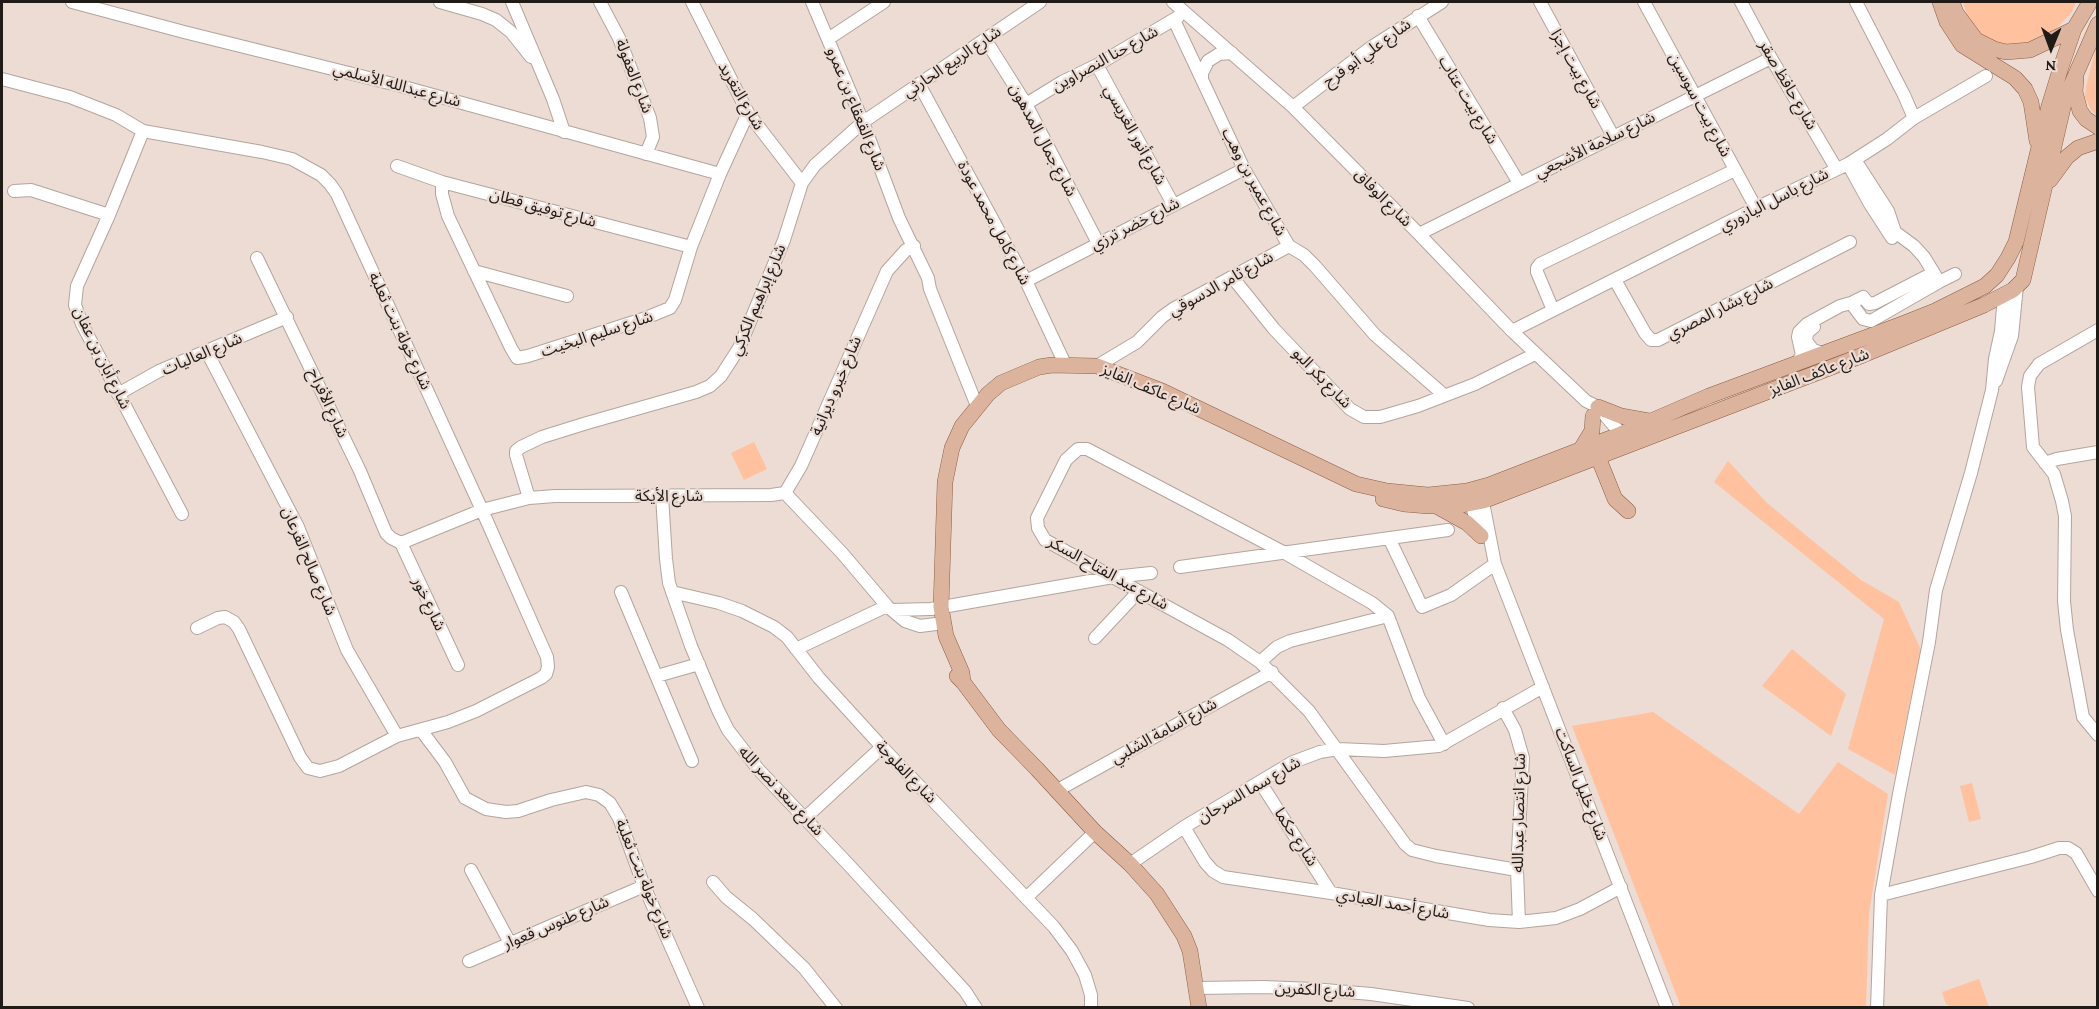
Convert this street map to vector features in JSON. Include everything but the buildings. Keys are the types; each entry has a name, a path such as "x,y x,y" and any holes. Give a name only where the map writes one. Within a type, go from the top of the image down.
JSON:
{"main road":[{"path":"1940,2 1947,22 1962,45 2015,78 2025,89 2031,102 2039,152"},
{"path":"1952,2 1956,13 1976,40 2006,52 2030,51 2077,24"},
{"name":"شارع عاكف الفايز","path":"1356,484 1364,492 1392,502 1419,506 1438,507 1475,496 1598,457 1652,421 1709,396 1935,311 1985,286 1997,275 2016,242 2049,106 2077,24 2090,2"},
{"path":"2009,292 2023,280 2065,99 2096,26"},
{"path":"2076,72 2075,92 2080,111 2097,127"},
{"path":"2043,200 2049,182 2067,157 2079,148 2097,141"},
{"path":"2009,292 2026,222 2025,206"},
{"name":"شارع عاكف الفايز","path":"1199,1008 1190,951 1184,936 1157,894 1131,864 1095,832 999,730 956,676 936,608 936,524 943,504 952,448 962,426 988,394 1015,376 1039,367 1065,364 1097,366 1162,391 1356,484 1410,494 1475,496 1581,449 1619,442 1858,357 1984,305 2009,292"},
{"path":"1581,449 1592,431 1592,408 1652,421"},
{"path":"1598,457 1615,499 1628,511"},
{"path":"1438,507 1467,523 1481,536"}],"street":[{"name":"شارع عبدالله الأسلمي","path":"72,2 393,84 720,174"},
{"path":"440,2 496,20 511,32 538,67"},
{"path":"512,2 553,99 564,132"},
{"name":"شارع العفولة","path":"600,2 619,38 652,125 653,136 646,154"},
{"name":"شارع التغريد","path":"692,2 748,113 802,183"},
{"name":"شارع القعقاع بن عمرو","path":"812,2 863,122 922,281 930,289 977,406"},
{"path":"828,39 865,7 884,2"},
{"name":"شارع الربيع الحارثي","path":"863,122 1040,2"},
{"name":"شارع الوفاق","path":"1173,2 1293,107 1512,332 1592,408 1619,442"},
{"name":"شارع علي أبو فرح","path":"1293,107 1370,48 1442,2"},
{"name":"شارع بيت إجزا","path":"1540,2 1613,136"},
{"name":"شارع بيت سوسين","path":"1644,2 1756,208"},
{"name":"شارع حافظ صقر","path":"1741,2 1771,58 1846,164 1890,235 1935,277"},
{"path":"1856,2 1914,118"},
{"name":"شارع حنا النصراوين","path":"1026,104 1185,13"},
{"name":"شارع بيت عتاب","path":"1418,16 1518,183"},
{"name":"شارع عمير بن وهب","path":"1174,20 1244,169 1289,246 1310,260 1375,335 1444,395"},
{"name":"شارع جمال المدهون","path":"985,39 1026,104 1098,243"},
{"path":"1202,79 1204,66 1213,57 1232,53"},
{"name":"شارع سلامة الأشجعي","path":"1419,234 1771,58"},
{"name":"شارع أنور الغريسي","path":"1097,65 1173,204"},
{"name":"شارع باسل اليازوري","path":"1512,332 1846,164 1887,139 1914,118 1986,76"},
{"name":"شارع خولة بنت ثعلبة","path":"2,79 70,97 116,115 143,131 292,159 321,175 330,183 482,510 547,657 547,672 541,678 476,711 397,736 339,766 320,771 308,768 300,757 234,622 225,617 218,618 197,628"},
{"name":"شارع كامل محمد عودة","path":"919,84 1026,281 1065,364"},
{"name":"شارع سليم البخيت","path":"442,182 444,206 511,348 519,358 643,319 670,308 675,300 691,247 720,174 748,113"},
{"name":"شارع إبراهيم الكركي","path":"529,498 516,455 516,451 521,447 542,437 696,392 710,386 721,376 739,348 768,281 802,183 815,165 863,122"},
{"name":"شارع أبان بن عفان","path":"143,131 77,286 75,305 118,394 182,514"},
{"name":"شارع توفيق قطان","path":"397,166 442,182 691,247"},
{"name":"شارع خضر ترزي","path":"1026,281 1244,169"},
{"path":"1553,310 1537,272 1540,264 1735,170"},
{"path":"14,191 31,190 109,215"},
{"name":"شارع بشار المصري","path":"1615,280 1645,333 1651,340 1659,340 1850,242"},
{"name":"شارع ثامر الدسوقي","path":"1097,366 1137,342 1173,309 1289,246"},
{"name":"شارع خيرو ديرانية","path":"785,493 801,466 887,271 912,252"},
{"name":"شارع الأفراح","path":"257,258 360,471 386,533 401,543"},
{"path":"474,271 567,296"},
{"path":"1851,303 1863,319 1871,321 1935,277 1955,274"},
{"name":"شارع بكر البو","path":"1233,278 1274,329 1357,414 1364,417 1380,417 1418,406 1475,384 1535,354"},
{"path":"1877,1008 1881,895 1929,642 1936,590 1971,473 1992,390 2012,336 2009,292"},
{"path":"1825,354 1815,352 1810,348 1806,341 1807,333 1844,311 1851,303"},
{"path":"1796,364 1802,355 1798,340 1802,328 1840,306 1851,303"},
{"name":"شارع العاليات","path":"118,394 159,371 287,317"},
{"path":"2097,330 2038,364 2030,376 2028,397 2032,447 2054,474 2064,509 2064,602 2083,717 2097,735"},
{"name":"شارع صالح القرعان","path":"207,352 297,527 347,650 397,736"},
{"name":"شارع عبد الفتاح السكر","path":"1388,616 1361,596 1283,552 1082,448 1066,460 1037,518 1038,528 1045,540 1228,640 1272,672 1309,711 1405,844 1412,850 1517,870"},
{"path":"2044,464 2056,459 2097,452"},
{"path":"785,493 836,546 890,608 910,624 939,624"},
{"name":"شارع الأيكة","path":"401,543 482,510 529,498 785,493"},
{"name":"شارع سعد نصر الله","path":"662,496 666,560 672,592 717,710 736,742 758,769 965,991 976,1008"},
{"name":"شارع خليل الساكت","path":"1475,496 1481,536 1494,563"},
{"name":"شارع خليل الساكت","path":"1475,496 1494,563 1667,1008"},
{"path":"1180,567 1448,530"},
{"path":"1389,538 1422,607 1441,601 1494,563"},
{"name":"شارع خور","path":"401,543 458,665"},
{"path":"796,649 890,608 936,608 1113,577 1151,573"},
{"path":"1095,638 1139,591"},
{"path":"621,592 692,761"},
{"name":"شارع الفلوجة","path":"672,592 719,603 759,618 781,632 819,678 1026,898 1072,951 1085,975 1091,1008"},
{"path":"1260,662 1277,647 1290,641 1388,616 1419,698 1444,744"},
{"path":"657,676 699,664"},
{"name":"شارع أسامة الشلبي","path":"1056,791 1272,672"},
{"name":"شارع سما السرحان","path":"1131,864 1184,827 1300,760 1320,752 1338,749 1384,751 1434,747 1444,744 1543,687"},
{"name":"شارع انتصار عبدالله","path":"1503,708 1515,730 1523,759 1517,870 1519,922"},
{"name":"شارع خولة بنت ثعلبة","path":"421,730 445,762 465,798 486,809 518,811 557,798 586,792 605,798 610,803 619,818 644,886 698,1008"},
{"path":"805,818 882,747"},
{"name":"شارع حكما","path":"1260,782 1331,893"},
{"name":"شارع أحمد العبادي","path":"1184,827 1205,862 1223,877 1489,920 1519,922 1556,918 1569,914 1621,887"},
{"path":"1026,898 1095,832"},
{"path":"1881,895 2059,848 2068,848 2076,853 2097,891"},
{"path":"471,870 510,943"},
{"path":"713,882 726,897 798,961 836,1008"},
{"name":"شارع طنوس قعوار","path":"469,961 644,886"},
{"name":"شارع الكفرين","path":"1197,988 1313,989 1371,994 1468,1008"}],"shaded area":[{"path":"1963,2 2076,2 2072,12 2052,33 2032,44 2006,46 1989,40 1979,33 1968,18"},
{"path":"2097,43 2097,116 2091,110 2085,97"},
{"path":"754,442 767,469 744,480 731,453"},
{"path":"1728,461 1766,502 1808,537 1861,580 1899,602 1921,650 1895,775 1848,749 1884,619 1714,482"},
{"path":"1792,649 1846,694 1831,736 1762,686"},
{"path":"1653,712 1799,814 1838,762 1888,794 1869,914 1866,1007 1681,1007 1572,726"},
{"path":"1972,783 1981,819 1969,822 1960,786"},
{"path":"1979,979 1989,1007 1951,1007 1946,1004 1942,992"}]}
